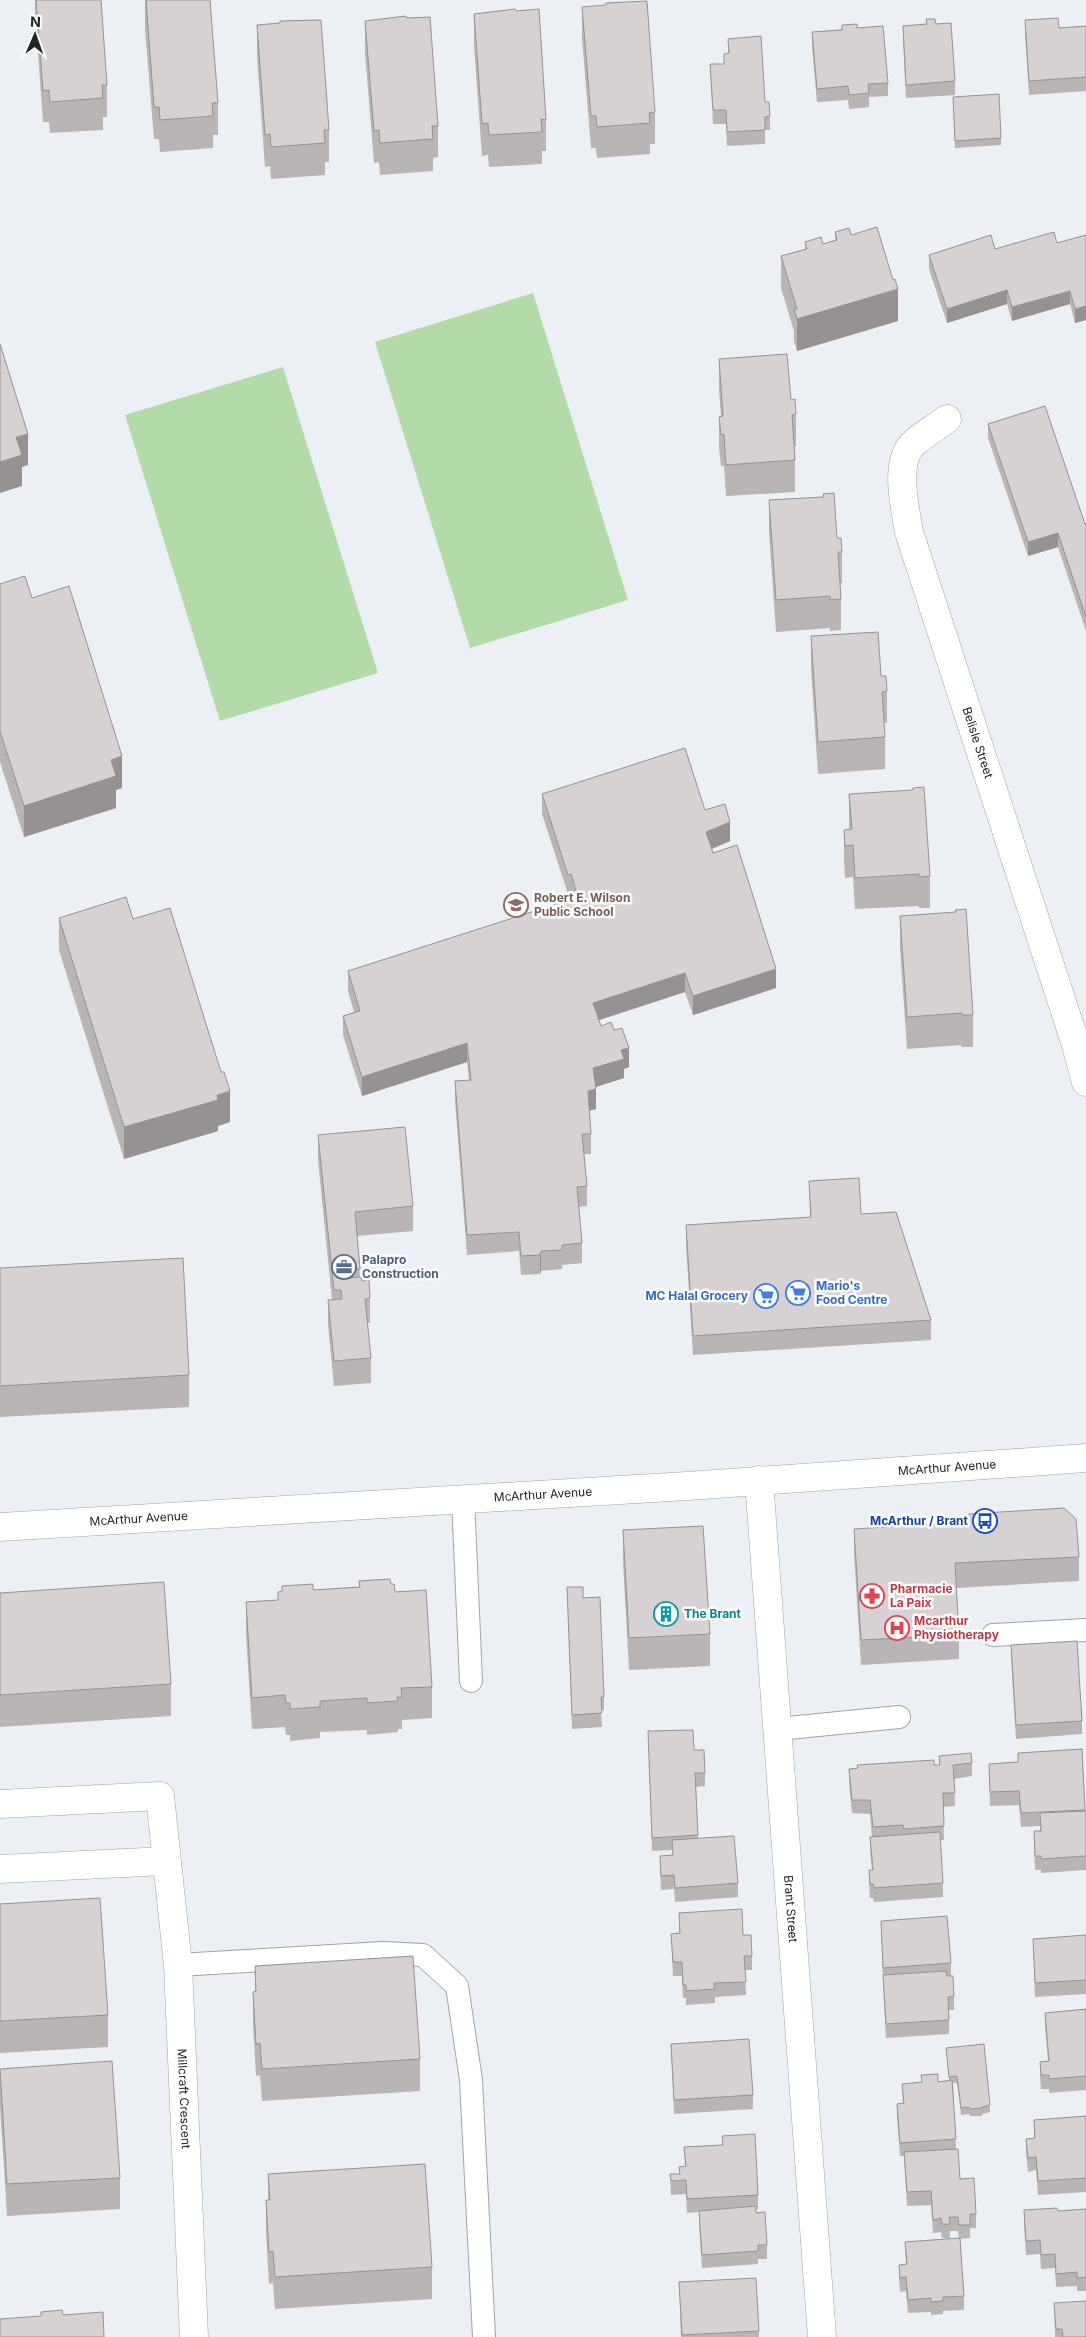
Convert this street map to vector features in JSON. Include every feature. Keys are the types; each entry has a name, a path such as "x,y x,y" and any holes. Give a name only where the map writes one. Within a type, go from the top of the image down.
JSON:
{"street":[{"name":"Belisle Street","path":"947,419 913,443 903,459 903,499 909,532 1076,1045 1086,1082"},
{"name":"McArthur Avenue","path":"0,1527 1086,1458"},
{"name":"Brant Street","path":"759,1480 822,2337"},
{"name":"Millcraft Crescent","path":"0,1804 160,1796 178,1965 194,2337"},
{"path":"0,1869 166,1861"}],"lane":[{"path":"463,1499 471,1681"},
{"path":"993,1635 1086,1630"},
{"path":"778,1729 899,1717"},
{"path":"178,1965 383,1953 423,1955 457,1986 472,2080 484,2337"}],"green space":[{"path":"533,293 628,600 470,648 375,342"},
{"path":"283,367 378,673 220,721 125,415"}],"building":[{"path":"36,0 101,0 107,85 102,85 103,98 50,102 49,90 43,91"},
{"path":"146,0 210,0 218,103 212,103 213,116 160,120 159,107 154,107"},
{"path":"647,1 655,112 649,113 650,123 597,127 596,116 591,116 582,7 606,5 606,3"},
{"path":"515,9 516,11 539,9 546,120 541,119 542,132 489,135 488,123 482,124 474,14"},
{"path":"406,16 407,18 430,17 438,126 432,126 433,139 380,143 379,130 374,131 365,21"},
{"path":"1058,18 1059,28 1086,26 1086,77 1029,81 1025,20"},
{"path":"926,19 935,19 936,24 951,23 955,81 906,85 903,26 927,24"},
{"path":"321,20 329,130 324,130 325,143 271,147 270,134 265,135 257,25 280,23 280,21"},
{"path":"857,24 857,28 883,26 888,83 868,84 869,93 849,95 848,86 817,89 812,32 842,30 842,25"},
{"path":"761,36 765,102 769,102 770,116 765,117 765,130 727,132 726,110 713,110 710,64 724,64 724,54 729,53 728,39"},
{"path":"999,94 1001,138 955,141 953,97"},
{"path":"877,227 893,280 895,279 898,289 797,319 794,309 797,309 781,256 807,249 805,242 821,237 823,244 837,240 835,232 849,228 851,235"},
{"path":"1054,232 1057,243 1086,235 1086,306 1075,309 1070,291 1012,307 1007,290 947,309 929,255 991,235 995,249"},
{"path":"0,344 28,434 16,437 22,455 0,462"},
{"path":"787,354 791,400 795,399 796,414 792,415 795,460 726,465 724,434 721,435 719,417 723,416 719,359"},
{"path":"1045,406 1086,523 1086,617 1058,533 1028,542 988,424"},
{"path":"834,493 837,538 841,538 842,552 838,552 841,599 830,600 830,596 776,600 769,500 824,497 823,494"},
{"path":"25,576 32,598 69,586 122,756 111,760 116,776 24,806 0,731 0,584"},
{"path":"878,632 881,676 886,676 887,691 882,692 885,737 818,742 811,636"},
{"path":"685,748 705,810 725,804 730,822 706,832 713,853 737,845 776,969 693,996 685,973 593,1003 601,1026 611,1022 614,1030 622,1028 629,1048 621,1050 624,1059 593,1068 596,1089 588,1091 591,1134 582,1134 587,1186 577,1187 582,1243 562,1245 562,1250 541,1251 540,1255 521,1256 519,1232 467,1235 455,1081 471,1080 467,1043 362,1077 343,1016 360,1011 348,971 578,897 571,874 568,875 542,794"},
{"path":"924,787 930,876 919,877 919,874 855,878 853,845 845,846 844,830 852,829 849,794 913,790 913,788"},
{"path":"126,897 133,919 170,908 221,1072 224,1072 230,1091 217,1095 218,1100 124,1127 59,918"},
{"path":"966,909 973,1015 961,1015 962,1013 907,1017 900,916 956,912 955,910"},
{"name":"Palapro Construction","path":"405,1127 413,1206 355,1212 360,1269 347,1271 348,1278 361,1277 362,1281 369,1280 370,1298 365,1299 371,1358 334,1361 328,1300 342,1299 341,1290 334,1290 318,1135"},
{"path":"859,1178 861,1214 896,1212 931,1320 693,1336 686,1225 811,1217 809,1181"},
{"path":"183,1258 189,1375 0,1386 0,1268"},
{"path":"1064,1508 1076,1519 1079,1557 955,1563 959,1635 861,1640 854,1529 950,1523 969,1514"},
{"name":"The Brant","path":"703,1526 710,1634 629,1638 623,1530"},
{"path":"390,1579 391,1584 394,1584 395,1592 426,1590 432,1687 401,1688 402,1697 397,1697 398,1701 367,1703 367,1698 320,1701 320,1707 290,1709 290,1703 286,1703 285,1695 252,1698 246,1602 278,1600 278,1592 282,1591 282,1586 313,1584 313,1590 360,1587 359,1581"},
{"path":"164,1582 171,1684 0,1695 0,1593"},
{"path":"567,1587 583,1587 583,1598 600,1597 604,1697 601,1697 602,1713 572,1715"},
{"path":"1077,1641 1082,1721 1016,1725 1011,1645"},
{"path":"693,1730 694,1750 704,1750 705,1773 695,1773 698,1835 652,1838 648,1731"},
{"path":"1082,1749 1085,1810 1021,1813 1019,1791 990,1792 989,1764 1018,1762 1018,1753"},
{"path":"971,1753 972,1763 953,1765 955,1793 943,1793 944,1826 904,1829 903,1825 873,1827 870,1800 852,1800 849,1769 858,1768 857,1765 934,1760 934,1765 940,1765 939,1756"},
{"path":"1086,1811 1086,1856 1041,1859 1041,1856 1035,1856 1034,1831 1041,1831 1040,1813"},
{"path":"940,1832 943,1883 874,1888 873,1884 870,1884 869,1870 873,1870 870,1837"},
{"path":"734,1836 738,1883 675,1888 674,1875 661,1876 660,1856 673,1855 672,1840"},
{"path":"100,1898 108,2015 0,2021 0,1904"},
{"path":"742,1909 743,1935 751,1935 752,1956 744,1956 746,1982 714,1983 715,1989 686,1991 686,1985 683,1985 682,1962 673,1962 671,1934 680,1933 679,1913"},
{"path":"947,1916 951,1963 883,1968 881,1921"},
{"path":"1086,1935 1086,1980 1035,1983 1033,1939"},
{"path":"413,1956 420,2059 262,2069 260,2043 256,2044 253,1992 256,1991 255,1966"},
{"path":"946,1971 947,1976 953,1976 954,1996 948,1997 949,2020 886,2024 883,1975"},
{"path":"1086,2009 1086,2076 1049,2079 1049,2075 1041,2075 1040,2062 1049,2061 1045,2013"},
{"path":"749,2039 753,2095 674,2100 671,2044"},
{"path":"984,2044 990,2105 982,2108 961,2108 957,2076 949,2077 946,2048"},
{"path":"112,2061 120,2178 7,2184 0,2069"},
{"path":"938,2074 938,2082 952,2080 956,2139 900,2143 897,2104 904,2103 902,2084 922,2082 921,2075"},
{"path":"1086,2116 1086,2178 1038,2181 1036,2157 1028,2158 1026,2139 1035,2138 1034,2120"},
{"path":"755,2134 758,2195 687,2199 686,2180 671,2181 670,2174 680,2174 679,2167 686,2166 684,2147 723,2145 722,2136"},
{"path":"958,2149 960,2179 974,2178 976,2214 970,2214 970,2225 959,2225 958,2217 949,2217 950,2224 942,2224 941,2218 933,2220 931,2191 907,2192 904,2152"},
{"path":"425,2164 432,2267 275,2277 273,2251 269,2252 266,2200 270,2200 268,2174"},
{"path":"756,2206 756,2213 765,2212 767,2245 758,2245 758,2251 702,2255 699,2211"},
{"path":"1057,2208 1058,2211 1086,2209 1086,2277 1077,2278 1077,2272 1056,2274 1055,2254 1041,2255 1040,2240 1026,2241 1024,2210"},
{"path":"960,2238 964,2296 943,2297 943,2301 931,2302 931,2298 908,2300 906,2277 900,2278 899,2265 907,2264 905,2242"},
{"path":"756,2278 759,2331 682,2335 679,2282"},
{"path":"1086,2301 1086,2337 1063,2337 1062,2329 1056,2329 1054,2303"},
{"path":"62,2310 63,2315 103,2312 104,2337 0,2337 0,2319 41,2316 41,2312"}],"place":[{"name":"Robert E. Wilson Public School","path":"516,905"},
{"name":"Palapro Construction","path":"344,1267"},
{"name":"Mario's Food Centre","path":"798,1293"},
{"name":"MC Halal Grocery","path":"766,1296"},
{"name":"McArthur / Brant","path":"985,1521"},
{"name":"Pharmacie La Paix","path":"872,1596"},
{"name":"The Brant","path":"666,1614"},
{"name":"Mcarthur Physiotherapy","path":"897,1628"}]}
